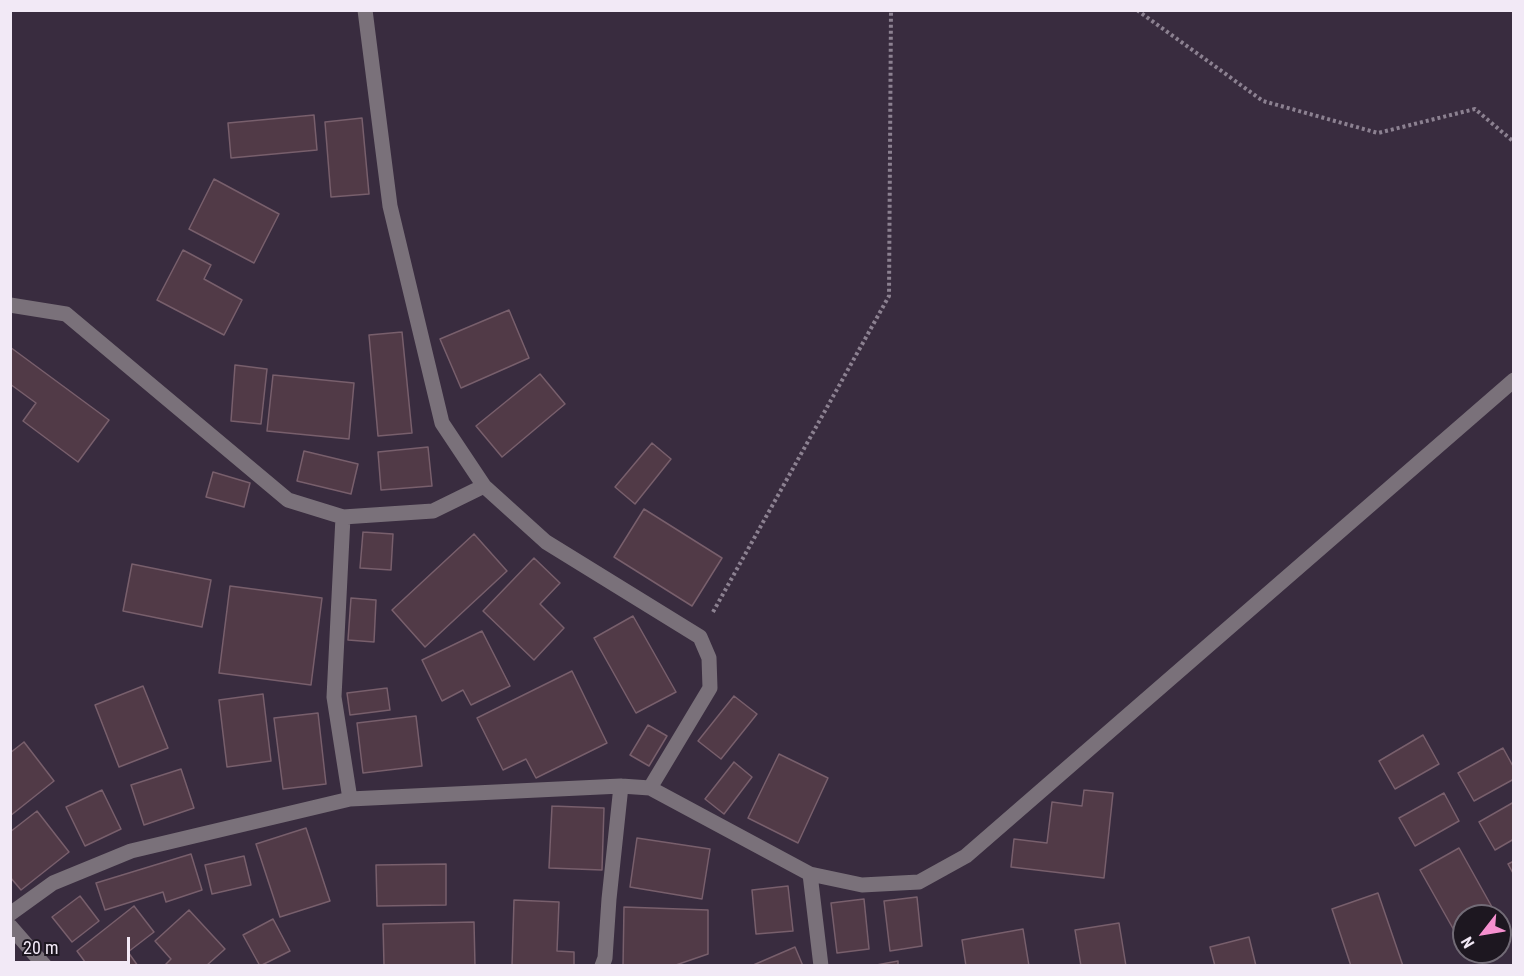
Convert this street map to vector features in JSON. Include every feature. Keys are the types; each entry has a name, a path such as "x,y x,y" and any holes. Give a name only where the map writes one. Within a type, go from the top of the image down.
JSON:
{"street":[{"path":"365,10 390,206 442,423 484,486 546,542 700,637 710,658 710,688 650,788"},
{"path":"10,305 66,314 288,500 343,517 433,511 484,486"},
{"path":"10,914 53,883 131,851 350,799 621,786 650,788 810,874 862,885 919,882 966,855 1514,380"},
{"path":"343,517 334,698 350,799"},
{"path":"602,966 605,958 621,786"},
{"path":"810,874 821,966"},
{"path":"10,926 45,966"}],"path":[{"path":"700,637 889,296 891,10"},
{"path":"1137,10 1263,101 1378,133 1475,109 1514,142"}],"building":[{"path":"314,115 317,150 231,158 228,123"},
{"path":"362,118 369,194 331,197 325,122"},
{"path":"214,179 279,214 254,263 189,229"},
{"path":"183,250 211,265 204,279 242,300 224,335 157,300"},
{"path":"509,310 529,358 461,388 440,339"},
{"path":"402,332 412,433 378,436 369,335"},
{"path":"10,347 109,420 78,462 23,421 36,403 10,384"},
{"path":"235,365 267,369 261,424 231,421"},
{"path":"540,374 565,404 502,457 476,426"},
{"path":"273,375 354,383 349,439 267,431"},
{"path":"652,443 671,459 635,504 615,487"},
{"path":"428,447 432,486 381,490 378,452"},
{"path":"304,451 358,464 351,494 297,481"},
{"path":"213,472 250,483 244,507 206,497"},
{"path":"644,509 722,558 692,606 614,557"},
{"path":"363,532 393,534 391,570 360,568"},
{"path":"474,534 507,571 425,647 392,610"},
{"path":"534,558 560,583 540,604 564,628 534,660 483,611"},
{"path":"132,564 211,580 202,627 123,611"},
{"path":"230,586 322,598 311,685 219,673"},
{"path":"351,598 376,600 374,642 348,640"},
{"path":"633,616 676,692 636,713 594,638"},
{"path":"482,631 510,686 471,705 463,690 442,701 422,660"},
{"path":"572,671 607,743 536,778 526,759 503,770 477,718"},
{"path":"143,686 168,748 119,767 95,705"},
{"path":"387,688 390,710 350,715 347,693"},
{"path":"263,694 271,761 227,767 219,700"},
{"path":"734,696 757,714 721,759 698,741"},
{"path":"318,713 326,784 283,789 274,718"},
{"path":"416,716 422,766 363,773 357,723"},
{"path":"648,725 667,736 649,766 630,755"},
{"path":"1423,735 1439,764 1395,789 1379,761"},
{"path":"24,742 54,781 10,816 10,753"},
{"path":"1503,748 1514,768 1514,779 1474,801 1458,773"},
{"path":"779,754 828,778 798,843 748,818"},
{"path":"734,762 752,777 724,814 705,799"},
{"path":"181,769 194,808 144,825 131,785"},
{"path":"102,790 121,829 85,846 66,807"},
{"path":"1084,790 1113,793 1104,878 1011,867 1014,839 1047,843 1052,802 1082,806"},
{"path":"1444,793 1459,821 1415,846 1399,818"},
{"path":"1514,802 1514,839 1495,850 1479,822"},
{"path":"552,806 604,808 602,870 549,868"},
{"path":"37,811 69,852 21,890 10,877 10,832"},
{"path":"306,828 330,901 280,917 256,844"},
{"path":"637,838 710,849 702,899 630,887"},
{"path":"1459,848 1490,904 1452,904 1452,927 1420,870"},
{"path":"191,854 202,890 166,902 163,892 105,910 96,883"},
{"path":"244,856 251,885 212,894 205,865"},
{"path":"1514,861 1514,875 1508,864"},
{"path":"446,864 446,905 377,906 376,865"},
{"path":"788,886 793,931 756,934 752,890"},
{"path":"1378,893 1403,966 1351,966 1332,909"},
{"path":"80,896 99,921 72,942 52,917"},
{"path":"917,897 922,946 890,951 884,901"},
{"path":"864,899 869,949 837,953 831,903"},
{"path":"514,900 559,902 557,951 574,952 574,966 512,966"},
{"path":"134,906 154,932 128,952 138,966 88,966 77,951"},
{"path":"624,907 708,910 708,954 673,966 623,966"},
{"path":"189,910 225,949 206,966 164,966 171,959 155,941"},
{"path":"273,919 290,951 260,966 243,935"},
{"path":"474,922 475,966 384,966 383,924"},
{"path":"1119,923 1126,966 1081,966 1075,930"},
{"path":"1023,929 1029,966 966,966 962,940"},
{"path":"1249,937 1256,966 1215,966 1210,947"},
{"path":"795,947 803,966 751,966"},
{"path":"898,961 898,966 871,966"}]}
